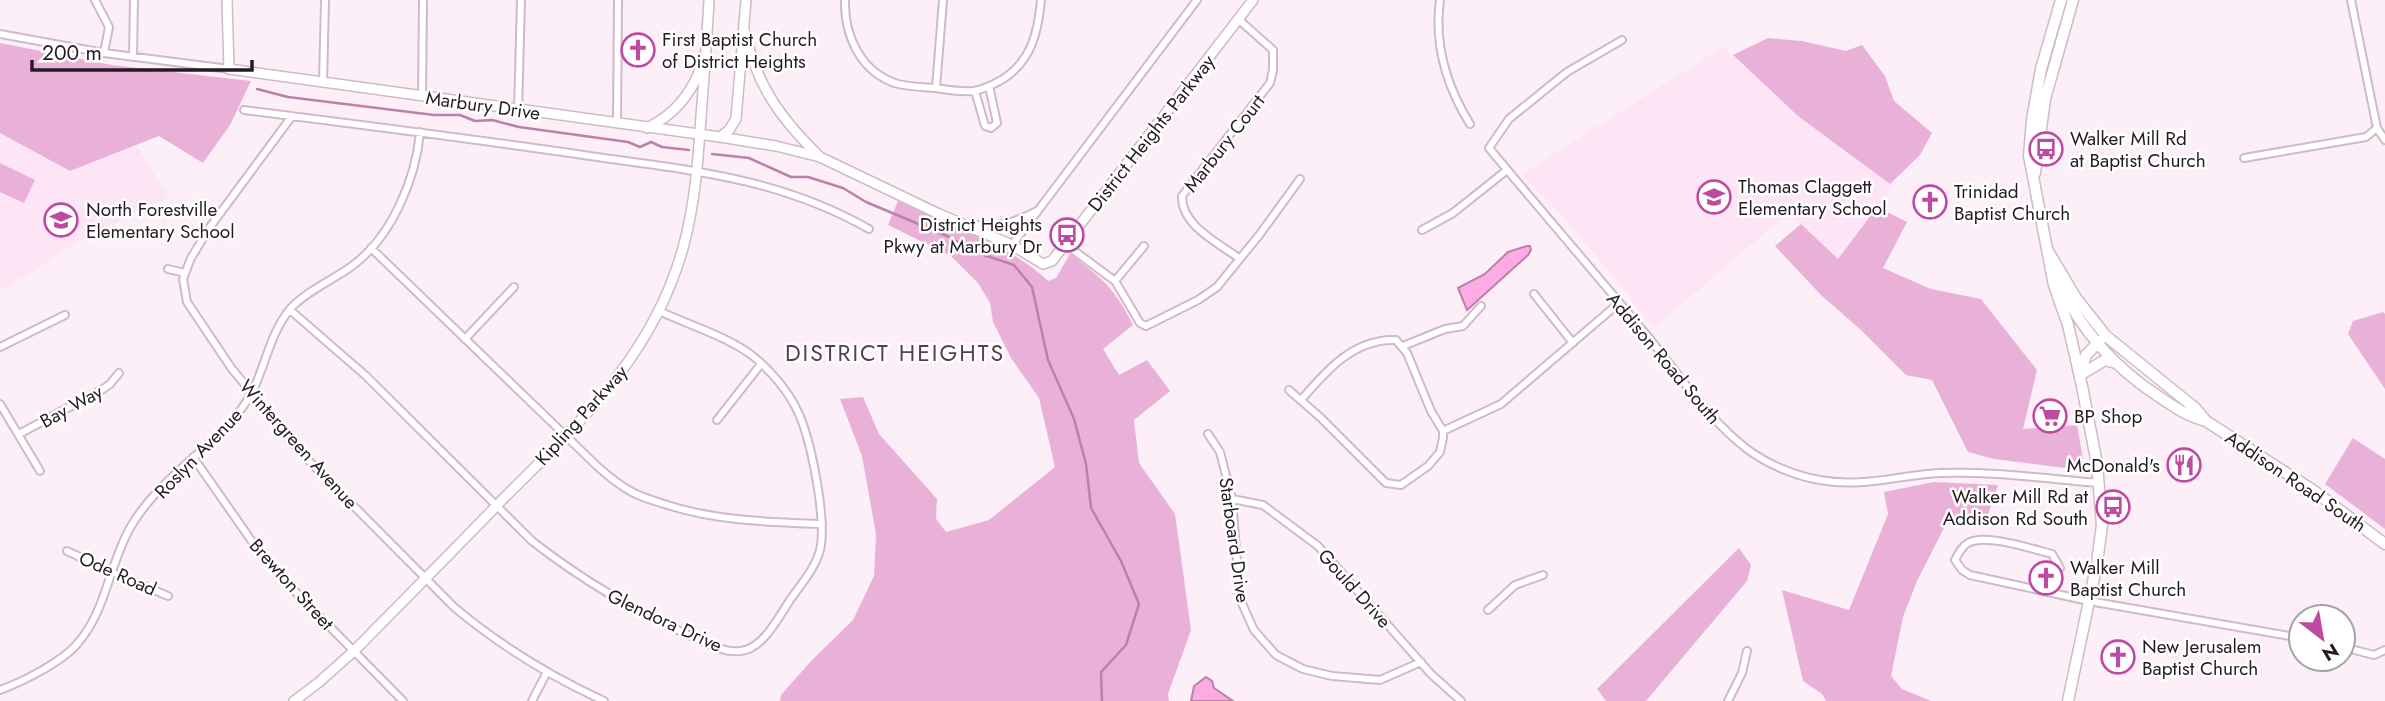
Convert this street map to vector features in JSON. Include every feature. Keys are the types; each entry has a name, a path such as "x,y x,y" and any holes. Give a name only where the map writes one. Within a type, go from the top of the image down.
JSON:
{"main road":[{"path":"2061,0 2041,69 2029,156 2048,255 2080,375 2099,483 2101,542 2068,701"},
{"path":"2034,177 2045,99 2073,0"},
{"name":"Addison Road South","path":"2048,255 2076,298 2106,336 2195,408 2206,421 2314,491 2385,544"},
{"name":"Addison Road South","path":"2048,255 2079,319 2097,344 2139,384 2189,417 2206,421"},
{"path":"2080,375 2085,355 2106,336"},
{"path":"2080,375 2105,360 2116,363"}],"street":[{"path":"95,0 108,25 104,54"},
{"path":"133,57 134,0"},
{"path":"228,0 229,69"},
{"path":"323,83 325,0"},
{"path":"422,96 423,0"},
{"path":"518,111 521,0"},
{"path":"617,124 618,0"},
{"name":"Kipling Parkway","path":"293,701 354,651 567,435 624,370 659,311 683,249 697,171 709,0"},
{"path":"720,137 736,119 747,0"},
{"path":"845,0 848,33 856,50 868,65 890,81 911,86 975,90 989,86 1015,69 1031,49 1038,30 1041,0"},
{"path":"936,88 943,0"},
{"path":"1012,245 1197,0"},
{"name":"District Heights Parkway","path":"1048,263 1253,0"},
{"path":"1440,0 1440,42 1449,83 1470,124"},
{"path":"2351,0 2377,128 2385,140"},
{"name":"Marbury Court","path":"1238,19 1270,46 1273,53 1273,75 1270,83 1182,196 1182,206 1193,223 1239,258"},
{"path":"744,29 751,61 767,94 785,121 820,157"},
{"name":"Marbury Drive","path":"0,34 104,54 776,146 820,157 1012,245 1036,262 1048,263"},
{"name":"Addison Road South","path":"1622,40 1567,72 1509,119 1489,148 1724,430 1759,457 1798,474 1820,480 1867,484 1927,474 1973,473 2099,483"},
{"path":"646,128 665,117 686,98 696,82 705,56"},
{"path":"975,90 985,126 990,128 998,123 989,86"},
{"name":"Marbury Drive","path":"244,110 741,178 793,194 869,229"},
{"path":"168,269 185,274 191,258 210,227 292,116"},
{"path":"2244,158 2366,137 2377,128"},
{"name":"Roslyn Avenue","path":"0,690 59,659 75,647 92,621 126,537 138,517 193,457 230,422 251,394 263,370 274,334 290,310 358,261 390,221 404,195 417,156 420,132"},
{"path":"1422,230 1453,213 1507,170"},
{"path":"1065,244 1115,281 1140,323 1146,326 1210,293 1300,178"},
{"name":"Marbury Drive","path":"954,220 978,226 996,226 1039,211"},
{"path":"1115,281 1144,246"},
{"path":"370,248 613,480 640,496 726,519 822,524"},
{"name":"Wintergreen Avenue","path":"185,274 183,289 190,309 251,394 311,464 479,628 547,672 604,701"},
{"path":"465,338 513,287"},
{"path":"1534,294 1573,343"},
{"path":"1443,431 1501,404 1619,303"},
{"path":"1403,346 1445,329 1462,326 1481,306"},
{"name":"Glendora Drive","path":"290,310 365,375 532,541 604,592 673,629 719,648 738,652 751,648 761,640 807,575 819,551 822,524 803,424 786,392 748,353 659,311"},
{"path":"0,347 65,315"},
{"path":"1289,390 1382,481 1389,484 1403,484 1428,466 1440,452 1443,431 1431,411 1403,346 1396,340 1348,353 1301,400"},
{"path":"718,420 761,364"},
{"name":"Bay Way","path":"19,434 103,389 119,373"},
{"path":"0,404 40,471"},
{"name":"Starboard Drive","path":"1208,434 1220,452 1232,499 1240,599 1254,630 1276,655 1303,669 1332,676 1380,680 1420,662"},
{"name":"Brewton Street","path":"193,457 270,564 403,701"},
{"name":"Gould Drive","path":"1232,499 1263,505 1318,546 1431,674 1461,701"},
{"path":"2060,568 2052,554 2006,542 1978,539 1961,548 1955,561 1970,575 2090,601 2287,636"},
{"name":"Ode Road","path":"67,551 168,596"},
{"path":"1488,610 1515,585 1543,575"},
{"path":"2357,650 2377,655 2385,650"},
{"path":"1728,701 1742,673 1747,651"},
{"path":"532,701 547,672"}],"shaded area":[{"path":"1768,38 1802,41 1846,51 1862,45 1885,76 1894,101 1932,133 1920,155 1890,184 1798,116 1733,55"},
{"path":"0,43 112,65 251,81 230,125 203,163 159,136 70,171 0,133"},
{"name":"Thomas Claggett Elementary School","path":"1723,47 1798,116 1893,186 1838,260 1788,213 1653,329 1565,219 1522,174"},
{"name":"North Forestville Elementary School","path":"0,133 70,171 136,145 169,197 77,242 33,272 0,290"},
{"path":"0,163 35,180 24,203 0,192"},
{"path":"898,201 996,245 1048,281 1056,278 1070,254 1106,284 1133,325 1103,349 1119,375 1147,360 1170,391 1134,420 1139,463 1175,514 1191,630 1168,694 1169,701 780,701 781,695 812,660 853,620 874,576 876,534 862,456 840,399 863,397 879,434 937,499 936,519 946,532 989,520 1055,467 1039,398 1011,358 993,322 990,303 978,283 951,256 888,225"},
{"path":"1877,207 1907,222 1883,268 1931,289 1981,299 2037,370 2023,429 2077,425 2083,459 2065,468 1994,459 1968,452 1932,380 1906,375 1821,295 1775,246 1801,224 1838,259"},
{"path":"1530,246 1531,250 1528,255 1467,310 1458,288 1485,274 1508,252"},
{"path":"2383,312 2385,389 2348,334 2353,321"},
{"path":"2353,438 2385,459 2385,529 2325,484"},
{"path":"1934,482 1998,485 1985,523 1960,519 1945,526 1917,581 1903,617 1891,676 1902,689 1931,701 1826,701 1822,694 1803,681 1782,590 1849,610 1888,514 1884,492"},
{"path":"1739,548 1751,565 1747,581 1646,701 1606,701 1597,689"},
{"path":"1206,677 1212,681 1214,688 1233,701 1191,701 1194,686"}],"waterway":[{"path":"257,89 288,97 434,115 460,115 475,121 492,120 519,127 628,142 640,147 651,142 662,147 689,150"},
{"path":"712,154 749,158 791,177 808,177 843,188 866,202 947,236 978,253 1014,265 1032,287 1048,360 1074,419 1086,464 1091,508 1121,561 1139,604 1126,645 1101,672 1102,701"}],"place":[{"name":"First Baptist Church of District Heights","path":"638,50"},
{"name":"Walker Mill Rd at Baptist Church","path":"2046,149"},
{"name":"Thomas Claggett Elementary School","path":"1714,197"},
{"name":"Trinidad Baptist Church","path":"1930,202"},
{"name":"North Forestville Elementary School","path":"61,220"},
{"name":"District Heights Pkwy at Marbury Dr","path":"1067,235"},
{"name":"BP Shop","path":"2050,416"},
{"name":"McDonald's","path":"2184,465"},
{"name":"Walker Mill Rd at Addison Rd South","path":"2113,507"},
{"name":"Walker Mill Baptist Church","path":"2046,578"},
{"name":"New Jerusalem Baptist Church","path":"2118,657"}],"district":[{"name":"DISTRICT HEIGHTS","path":"895,353"}]}
